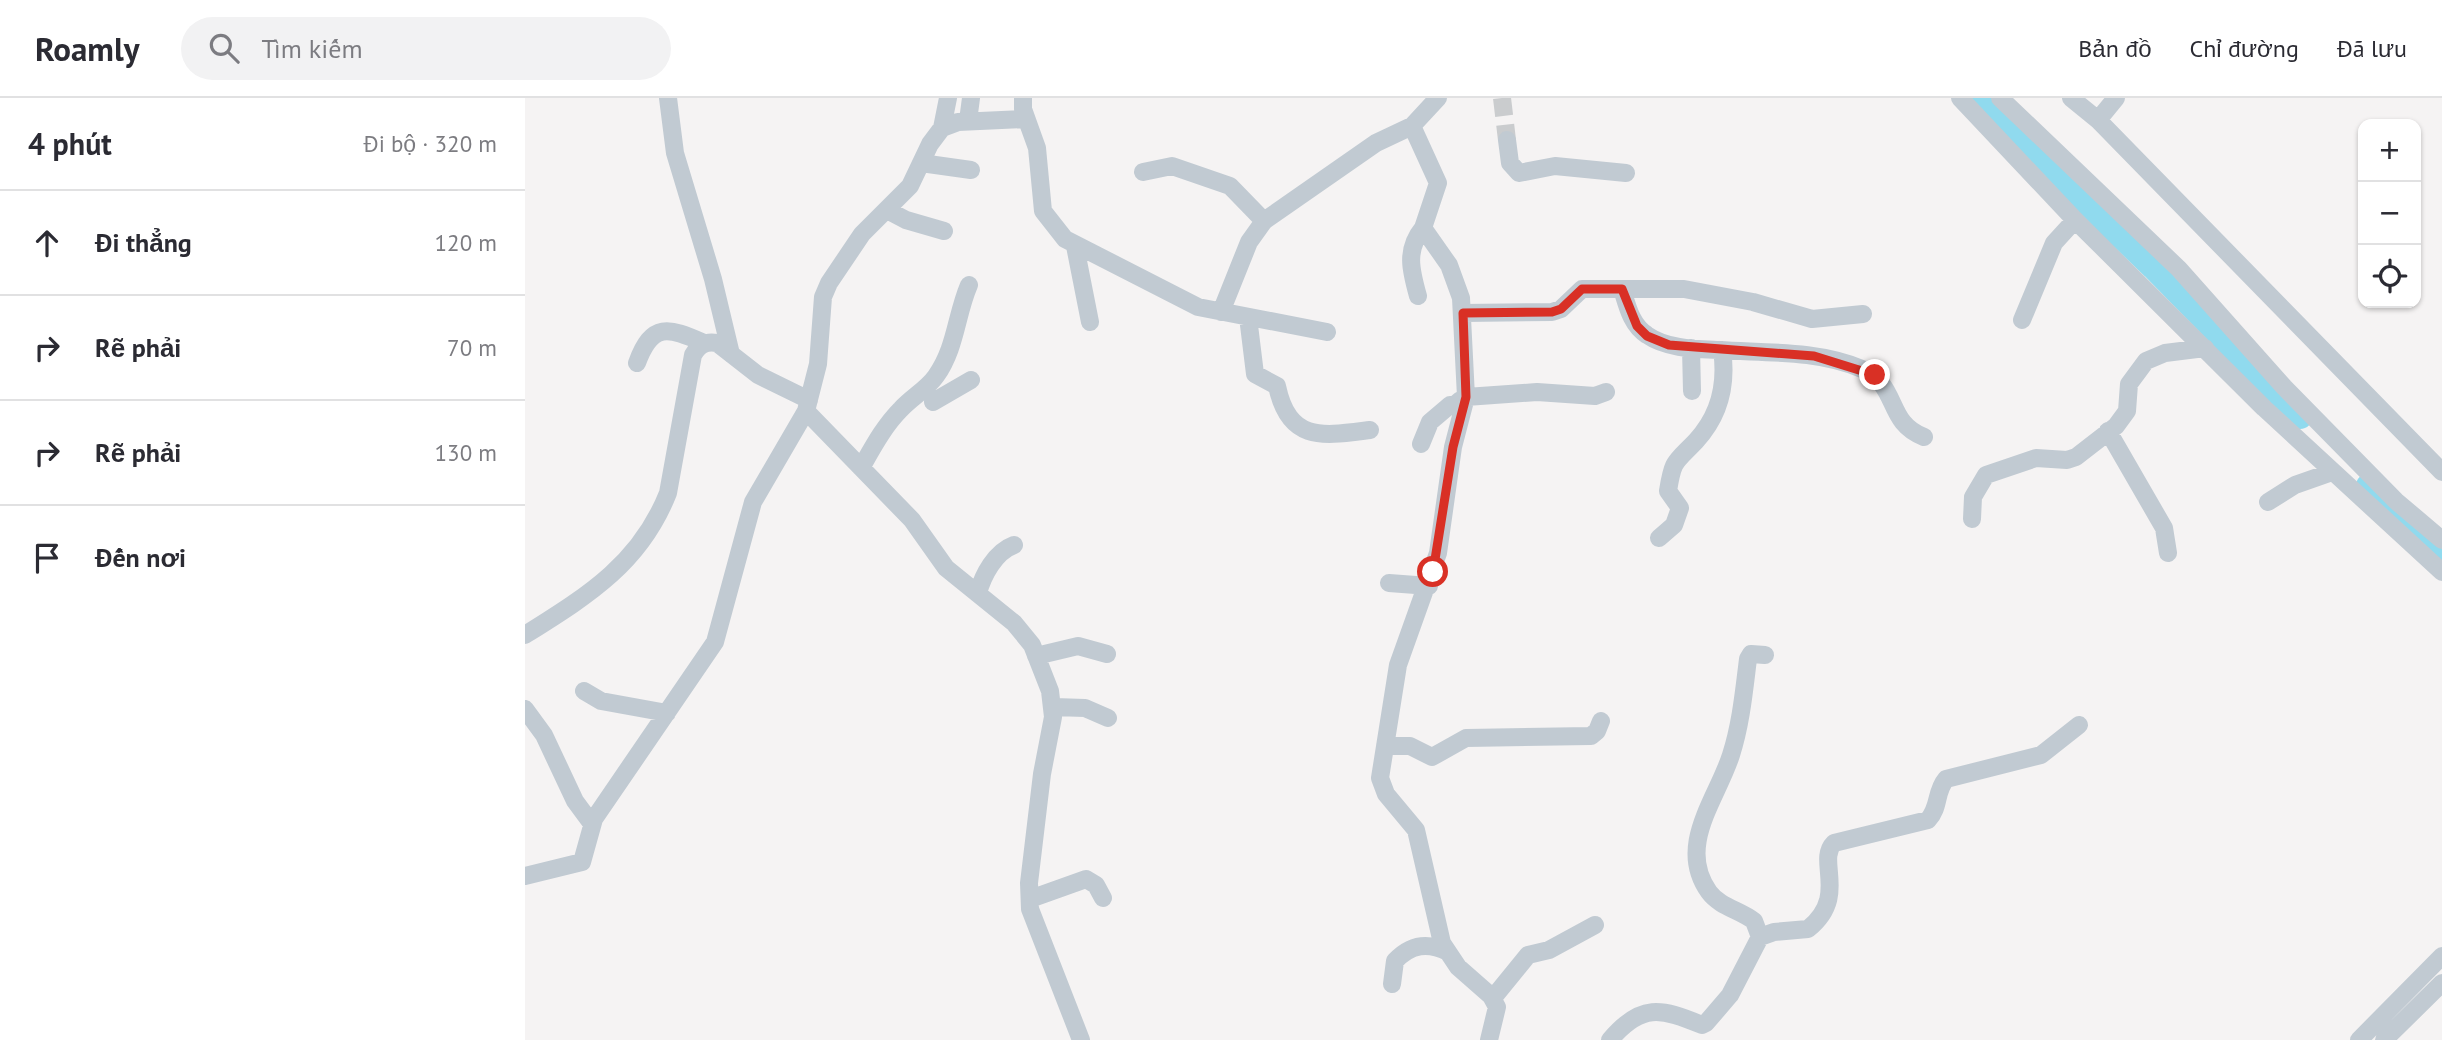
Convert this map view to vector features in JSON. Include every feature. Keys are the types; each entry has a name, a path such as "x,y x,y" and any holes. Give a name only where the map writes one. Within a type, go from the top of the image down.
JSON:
{"street":[{"path":"668,98 675,153 713,279 731,354"},
{"path":"943,128 947,98"},
{"path":"968,121 971,98"},
{"path":"1023,98 1025,119 1037,148 1043,211 1051,225 1075,246 1181,300 1221,312 1327,332"},
{"path":"1221,312 1248,243 1264,221 1376,142 1412,126 1438,98"},
{"path":"1960,98 1996,131 2075,220 2205,348 2332,472 2442,572"},
{"path":"2000,98 2014,115 2179,270 2282,388 2396,501 2442,540"},
{"path":"2071,98 2098,120 2442,472"},
{"path":"2098,120 2116,98"},
{"path":"1996,131 2014,115"},
{"path":"525,876 582,862 592,824 715,642 753,502 808,406 820,350 824,297 829,283 862,234 910,186 930,144 943,128 958,122 1025,119"},
{"path":"1412,126 1438,183 1423,228 1412,245 1410,255 1418,296"},
{"path":"1507,140 1510,163 1519,173 1555,166 1626,173"},
{"path":"921,163 971,170"},
{"path":"1143,172 1172,166 1230,186 1264,221"},
{"path":"887,210 906,220 944,231"},
{"path":"2022,320 2054,243 2075,220"},
{"path":"1423,228 1449,265 1463,313 1458,401 1438,553 1429,586 1398,665 1385,746 1382,787 1416,830 1431,887 1438,934 1465,975 1493,999 1497,1014 1489,1040"},
{"path":"1075,246 1090,321"},
{"path":"861,468 900,410 924,389 947,359 953,344 959,309 969,285"},
{"path":"1463,313 1552,312 1561,309 1582,289 1684,289 1753,302 1812,319 1863,314"},
{"path":"1622,289 1637,326 1647,336 1669,345 1814,356 1860,368 1883,383 1905,428 1924,437"},
{"path":"1248,317 1255,373 1277,386 1282,409 1293,422 1321,435 1370,430"},
{"path":"637,363 645,342 654,334 679,332 704,343 717,343 758,375 808,406 861,468 912,520 946,568 1024,633 1036,656 1053,707 1042,774 1030,899 1037,933 1081,1040"},
{"path":"525,635 610,578 627,561 661,511 668,493 693,355 704,343"},
{"path":"1691,348 1692,391"},
{"path":"1972,519 1973,497 1986,475 2036,458 2072,459 2108,431 2127,411 2129,384 2146,361 2154,355 2205,348"},
{"path":"1659,538 1674,525 1680,508 1668,491 1676,460 1704,428 1724,391 1726,376 1721,350"},
{"path":"900,410 929,403 971,380"},
{"path":"2266,406 2282,388"},
{"path":"1421,444 1430,422 1458,401 1537,392 1595,396 1606,392"},
{"path":"2108,431 2164,528 2168,553"},
{"path":"2267,502 2295,485 2332,472"},
{"path":"978,593 983,576 1003,551 1014,545"},
{"path":"1389,583 1429,586"},
{"path":"1036,656 1079,646 1107,654"},
{"path":"1760,937 1754,921 1721,904 1709,891 1695,853 1701,824 1731,756 1738,730 1748,659 1751,654 1765,655"},
{"path":"584,691 612,704 630,704 667,713"},
{"path":"1053,707 1085,708 1108,718"},
{"path":"525,709 544,735 575,801 592,824"},
{"path":"1385,746 1410,746 1432,757 1465,738 1591,736 1597,731 1601,721"},
{"path":"1610,1040 1621,1027 1649,1011 1666,1011 1702,1025 1706,1023 1730,995 1760,937 1774,932 1808,929 1817,922 1827,908 1830,847 1840,839 1892,831 1928,820 1935,810 1938,790 1946,779 2041,755 2079,725"},
{"path":"1030,899 1086,879 1096,885 1103,898"},
{"path":"1493,999 1528,955 1549,950 1595,925"},
{"path":"1392,984 1395,961 1408,950 1430,945 1448,952"},
{"path":"2359,1040 2442,956"},
{"path":"2384,1040 2442,983"}],"waterway":[{"path":"1977,98 2154,267 2300,416"},
{"path":"2369,486 2412,529 2442,554"}],"tunnel":[{"path":"1502,98 1507,140"}],"route":[{"path":"1433,572 1453,447 1466,397 1463,313 1552,312 1561,309 1582,289 1622,289 1637,326 1647,336 1669,345 1814,356 1860,368 1875,375"}]}
